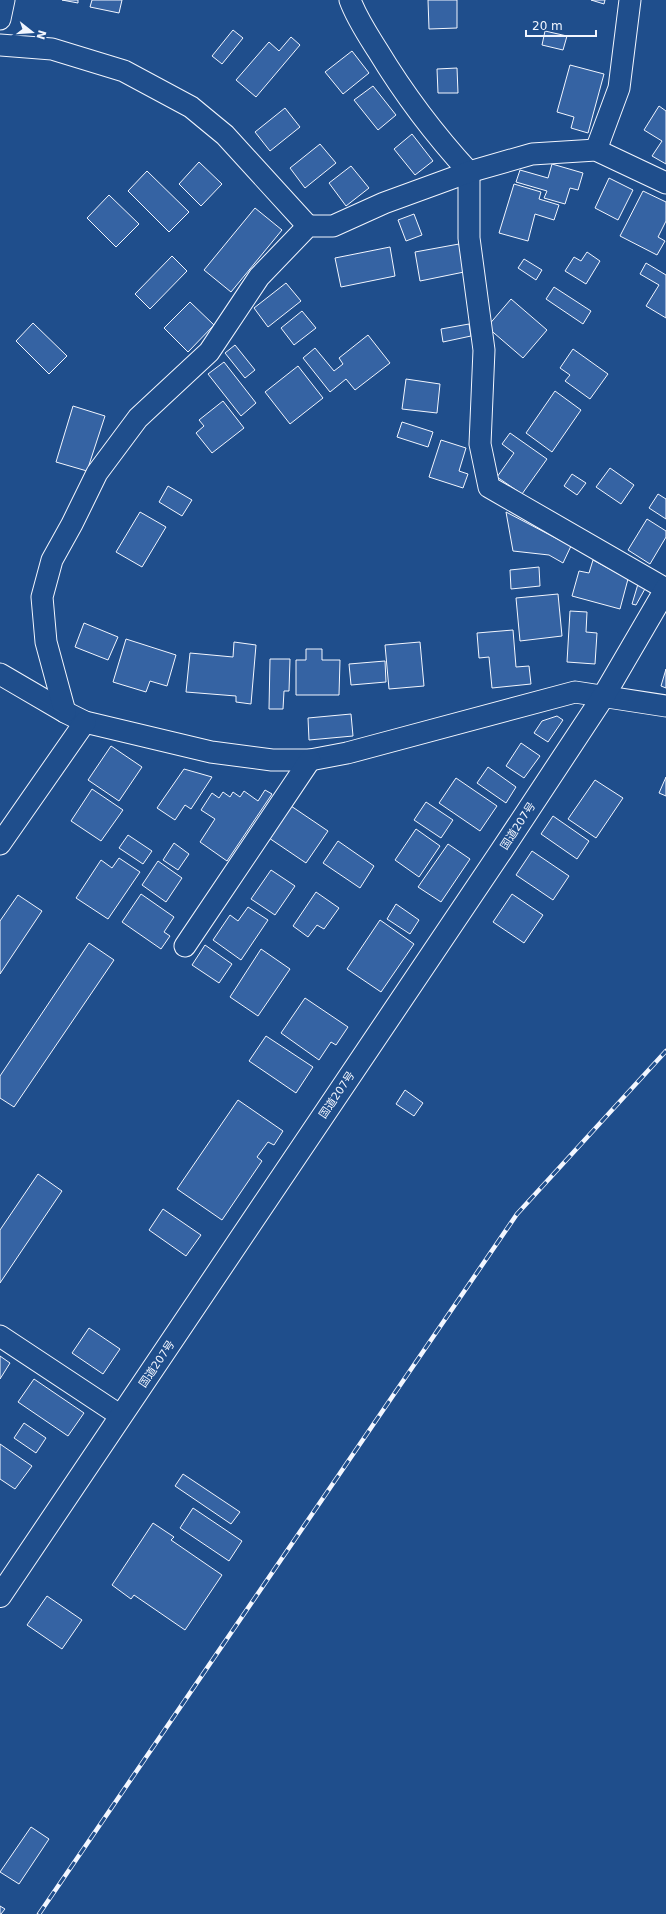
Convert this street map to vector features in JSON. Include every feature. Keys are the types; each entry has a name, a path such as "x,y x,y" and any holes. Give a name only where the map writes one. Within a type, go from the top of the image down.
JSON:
{"highway":[{"name":"国道207号","path":"0,1596 502,850 602,697 666,589"}],"street":[{"path":"0,18 4,0"},
{"path":"350,0 356,15 397,82 447,148 469,172 469,238 484,350 480,444 489,487 666,589"},
{"path":"596,150 619,88 630,0"},
{"path":"0,45 52,50 124,71 192,107 225,135 308,226"},
{"path":"65,712 46,642 42,597 52,560 97,473 138,418 208,352 259,277 308,226 333,226 384,203 469,172 532,154 596,150 666,183"},
{"path":"0,674 85,722 211,752 272,760 310,760 347,753 575,692 666,706"},
{"path":"0,844 85,722"},
{"path":"185,946 310,760"},
{"path":"0,1336 121,1416"}],"building":[{"path":"62,0 78,0 78,3"},
{"path":"92,0 122,0 119,13 90,7"},
{"path":"428,0 457,0 457,28 429,29"},
{"path":"591,0 605,0 604,4"},
{"path":"233,30 243,38 222,64 212,56"},
{"path":"545,31 567,36 563,50 542,45"},
{"path":"291,37 300,45 256,97 236,80 269,42 279,51"},
{"path":"352,51 369,73 343,94 325,72"},
{"path":"570,65 604,74 588,133 571,128 574,117 557,112"},
{"path":"457,68 458,93 438,93 437,69"},
{"path":"373,86 396,115 378,130 354,100"},
{"path":"659,106 666,111 666,164 652,156 662,141 644,130"},
{"path":"285,108 300,127 270,151 255,132"},
{"path":"412,134 433,161 415,175 394,149"},
{"path":"320,144 336,163 305,188 290,168"},
{"path":"199,162 222,184 201,206 179,184"},
{"path":"552,164 583,173 578,190 570,188 565,204 544,198 547,191 516,182 520,170 548,178"},
{"path":"351,166 369,188 346,206 329,183"},
{"path":"147,171 189,212 169,232 128,191"},
{"path":"609,178 633,190 618,220 595,208"},
{"path":"514,184 541,192 539,199 559,205 554,220 535,214 528,241 499,233"},
{"path":"643,191 666,202 666,221 658,237 665,241 657,255 620,236"},
{"path":"109,195 139,224 116,247 87,218"},
{"path":"255,208 282,230 231,292 204,270"},
{"path":"414,214 422,235 406,241 398,220"},
{"path":"459,244 464,272 420,281 415,252"},
{"path":"390,247 395,276 341,287 335,258"},
{"path":"587,252 600,261 586,284 565,271 574,257 581,261"},
{"path":"172,256 187,271 150,309 135,294"},
{"path":"524,259 542,270 536,280 518,268"},
{"path":"646,263 666,275 666,318 646,306 659,285 640,274"},
{"path":"286,283 301,301 268,327 254,308"},
{"path":"554,287 591,311 583,324 546,299"},
{"path":"511,299 547,330 523,358 487,327"},
{"path":"190,302 214,325 188,352 164,328"},
{"path":"302,311 316,328 294,345 281,328"},
{"path":"33,323 67,356 49,374 16,341"},
{"path":"469,324 471,336 443,342 441,329"},
{"path":"368,335 390,363 355,390 346,379 330,392 303,358 315,348 334,371 343,364 339,358"},
{"path":"235,345 255,370 245,378 225,353"},
{"path":"573,349 608,374 590,399 565,381 570,375 560,368"},
{"path":"224,362 256,403 241,416 208,374"},
{"path":"298,366 323,398 290,424 265,392"},
{"path":"406,379 440,384 437,413 402,409"},
{"path":"555,391 581,410 552,452 526,433"},
{"path":"223,401 244,428 212,453 196,433 204,426 199,420"},
{"path":"73,406 105,416 87,471 56,462"},
{"path":"402,422 433,432 428,447 397,437"},
{"path":"510,433 547,459 522,494 497,477 514,453 502,444"},
{"path":"441,440 466,448 459,471 468,474 463,488 429,477"},
{"path":"610,468 634,485 621,504 596,487"},
{"path":"572,474 586,483 577,495 564,486"},
{"path":"168,486 192,500 182,516 159,502"},
{"path":"658,494 666,499 666,519 649,508"},
{"path":"140,512 166,527 142,567 116,552"},
{"path":"506,512 571,546 563,563 549,555 513,551"},
{"path":"647,519 666,531 666,537 650,564 628,550"},
{"path":"593,560 628,579 620,609 572,596 579,571 589,573"},
{"path":"539,567 540,586 511,589 510,570"},
{"path":"638,584 646,587 636,605 632,604"},
{"path":"558,594 562,636 520,641 516,598"},
{"path":"570,611 587,612 586,632 597,633 595,664 567,662"},
{"path":"84,623 118,637 108,660 75,647"},
{"path":"513,630 516,667 529,666 531,684 492,688 489,657 479,658 477,633"},
{"path":"126,639 176,655 167,686 150,681 146,692 113,682"},
{"path":"234,642 256,645 251,704 236,702 236,696 186,692 190,653 233,657"},
{"path":"420,642 424,686 389,689 385,645"},
{"path":"306,649 322,649 322,660 340,660 339,695 296,695 296,660 306,660"},
{"path":"270,659 290,659 289,691 284,691 283,709 269,709"},
{"path":"385,661 386,682 351,685 349,664"},
{"path":"666,669 666,688 661,686"},
{"path":"351,714 353,736 309,740 308,718"},
{"path":"557,716 563,720 548,742 534,733 542,721"},
{"path":"521,743 540,756 524,778 506,766"},
{"path":"111,746 142,767 119,801 88,780"},
{"path":"488,767 516,787 506,803 477,783"},
{"path":"184,769 212,777 191,809 185,805 175,820 157,808"},
{"path":"666,777 666,796 659,793"},
{"path":"456,778 497,806 480,831 439,803"},
{"path":"595,780 623,798 596,838 568,819"},
{"path":"92,789 123,810 101,841 71,821"},
{"path":"265,790 272,794 227,861 200,842 215,819 201,810 212,793 219,798 223,792 230,797 233,792 240,797 244,791 258,801"},
{"path":"426,802 453,820 441,838 414,820"},
{"path":"291,806 328,831 306,863 269,838"},
{"path":"553,816 589,841 577,859 541,834"},
{"path":"416,829 440,846 419,877 395,860"},
{"path":"128,835 152,851 143,864 119,848"},
{"path":"338,841 374,866 360,888 323,863"},
{"path":"174,843 189,854 178,870 163,860"},
{"path":"448,844 470,859 441,902 418,887"},
{"path":"532,851 569,876 553,900 516,875"},
{"path":"119,858 140,872 108,919 76,898 101,860 112,868"},
{"path":"158,861 182,878 166,902 142,885"},
{"path":"271,870 295,886 275,915 251,899"},
{"path":"316,892 339,908 324,929 317,925 308,937 293,926"},
{"path":"141,894 174,917 164,932 170,936 161,949 122,922"},
{"path":"512,894 543,915 524,943 493,922"},
{"path":"18,895 42,911 0,974 0,921"},
{"path":"396,904 419,920 410,934 387,919"},
{"path":"248,907 268,920 241,960 213,940 230,915 238,921"},
{"path":"380,920 414,944 381,992 347,969"},
{"path":"89,943 114,960 14,1107 0,1098 0,1076"},
{"path":"205,945 232,964 219,983 192,965"},
{"path":"261,949 290,969 258,1016 230,997"},
{"path":"305,998 348,1027 336,1045 331,1042 319,1060 281,1033"},
{"path":"266,1036 313,1067 296,1093 249,1061"},
{"path":"405,1090 423,1103 414,1116 396,1104"},
{"path":"238,1100 283,1131 274,1145 268,1142 257,1157 262,1161 222,1220 177,1189"},
{"path":"38,1174 62,1191 0,1283 0,1230"},
{"path":"163,1209 201,1235 186,1256 149,1230"},
{"path":"89,1328 120,1349 103,1374 72,1353"},
{"path":"0,1356 10,1363 0,1379"},
{"path":"34,1379 84,1413 68,1436 18,1402"},
{"path":"24,1423 46,1438 36,1453 14,1438"},
{"path":"0,1444 32,1466 15,1489 0,1479"},
{"path":"183,1474 240,1512 231,1524 175,1486"},
{"path":"193,1508 242,1541 229,1561 180,1528"},
{"path":"153,1523 174,1537 171,1540 222,1575 185,1630 134,1595 131,1599 112,1585"},
{"path":"47,1596 82,1620 62,1649 27,1625"},
{"path":"31,1827 49,1839 19,1884 0,1872"},
{"path":"0,1906 5,1909 1,1914 0,1914"}],"railway":[{"path":"39,1914 517,1214 666,1051"}]}
